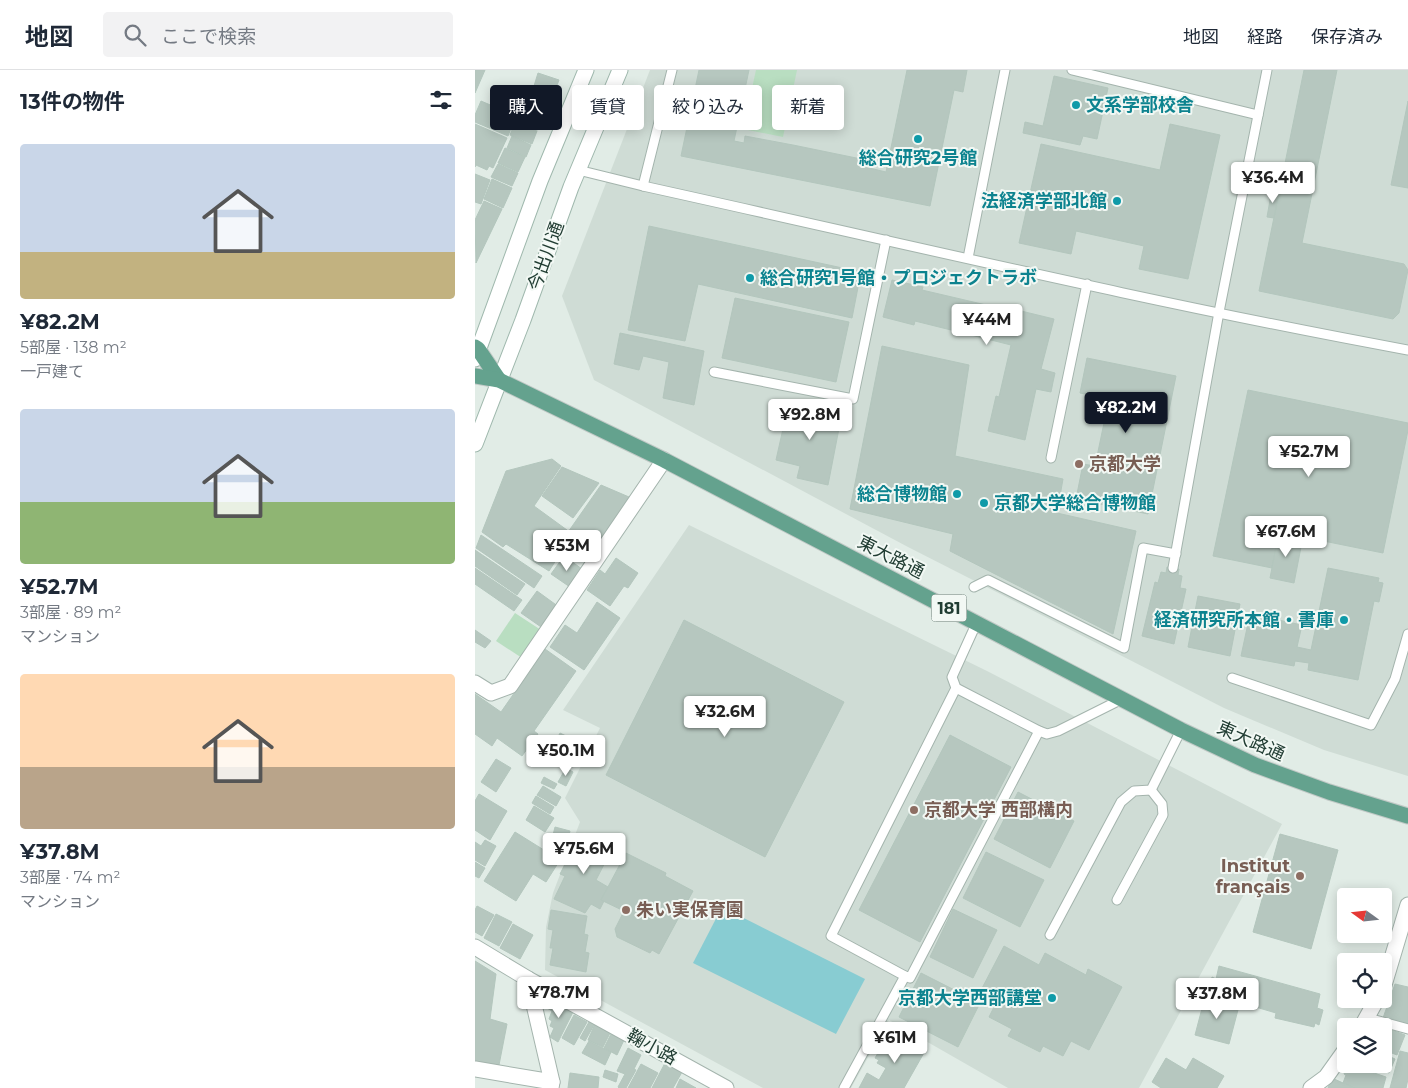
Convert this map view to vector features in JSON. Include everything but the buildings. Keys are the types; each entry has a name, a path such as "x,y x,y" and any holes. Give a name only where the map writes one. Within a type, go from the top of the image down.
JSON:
{"main road":[{"path":"476,352 499,380"},
{"name":"東大路通","path":"475,376 499,380 664,460 1181,730 1255,765 1329,792 1408,816"}],"street":[{"name":"今出川通","path":"476,352 540,181 586,70"},
{"name":"今出川通","path":"475,444 578,170 620,70"},
{"path":"475,684 491,693 510,686 664,460"},
{"path":"1392,958 1408,905"},
{"name":"鞠小路","path":"475,947 528,979 726,1088"},
{"path":"475,1070 551,1085 528,979"},
{"path":"1311,1088 1326,1077 1337,1062"}],"lane":[{"path":"643,186 672,70"},
{"path":"968,258 1005,70"},
{"path":"1072,70 1258,115"},
{"path":"1173,568 1219,312 1267,70"},
{"path":"578,170 1087,284 1408,350"},
{"path":"714,372 853,399 887,240"},
{"path":"1051,458 1087,284"},
{"path":"974,588 988,580 1124,648 1143,548 1176,554"},
{"path":"977,622 952,677 957,688 1047,734 1058,731 1122,699"},
{"path":"1232,678 1371,724 1395,679 1408,634"},
{"path":"957,688 831,936 905,976 910,978 1039,731"},
{"path":"1151,790 1181,730"},
{"path":"1117,900 1163,815 1162,804 1151,790"},
{"path":"1050,935 1121,802 1135,792 1151,790"},
{"path":"844,1088 905,976"},
{"path":"1392,1026 1408,1029"}],"shaded area":[{"name":"京都大学","path":"650,70 1408,70 1408,776 1324,750 1224,708 908,547 594,380 562,296 627,130 644,130 644,85"},
{"name":"京都大学 西部構内","path":"689,525 987,671 1282,824 1139,1088 1008,1088 889,1020 851,1088 763,1088 545,970 546,927 553,893 580,822 565,798 600,728 563,710"}],"green space":[{"path":"756,70 797,70 794,85 772,85 772,130 784,130 783,137 748,130 762,130 762,85 753,85"},
{"path":"515,613 541,630 522,658 496,641"}],"water":[{"path":"722,907 865,979 836,1034 693,963"}],"place":[{"name":"文系学部校舎","path":"1076,105"},
{"name":"総合研究2号館","path":"918,139"},
{"name":"法経済学部北館","path":"1117,201"},
{"name":"総合研究1号館・プロジェクトラボ","path":"750,278"},
{"name":"京都大学","path":"1079,464"},
{"name":"総合博物館","path":"957,494"},
{"name":"京都大学総合博物館","path":"984,503"},
{"name":"経済研究所本館・書庫","path":"1344,620"},
{"name":"京都大学 西部構内","path":"914,810"},
{"name":"Institut français","path":"1300,876"},
{"name":"朱い実保育園","path":"626,910"},
{"name":"京都大学西部講堂","path":"1052,998"}]}
